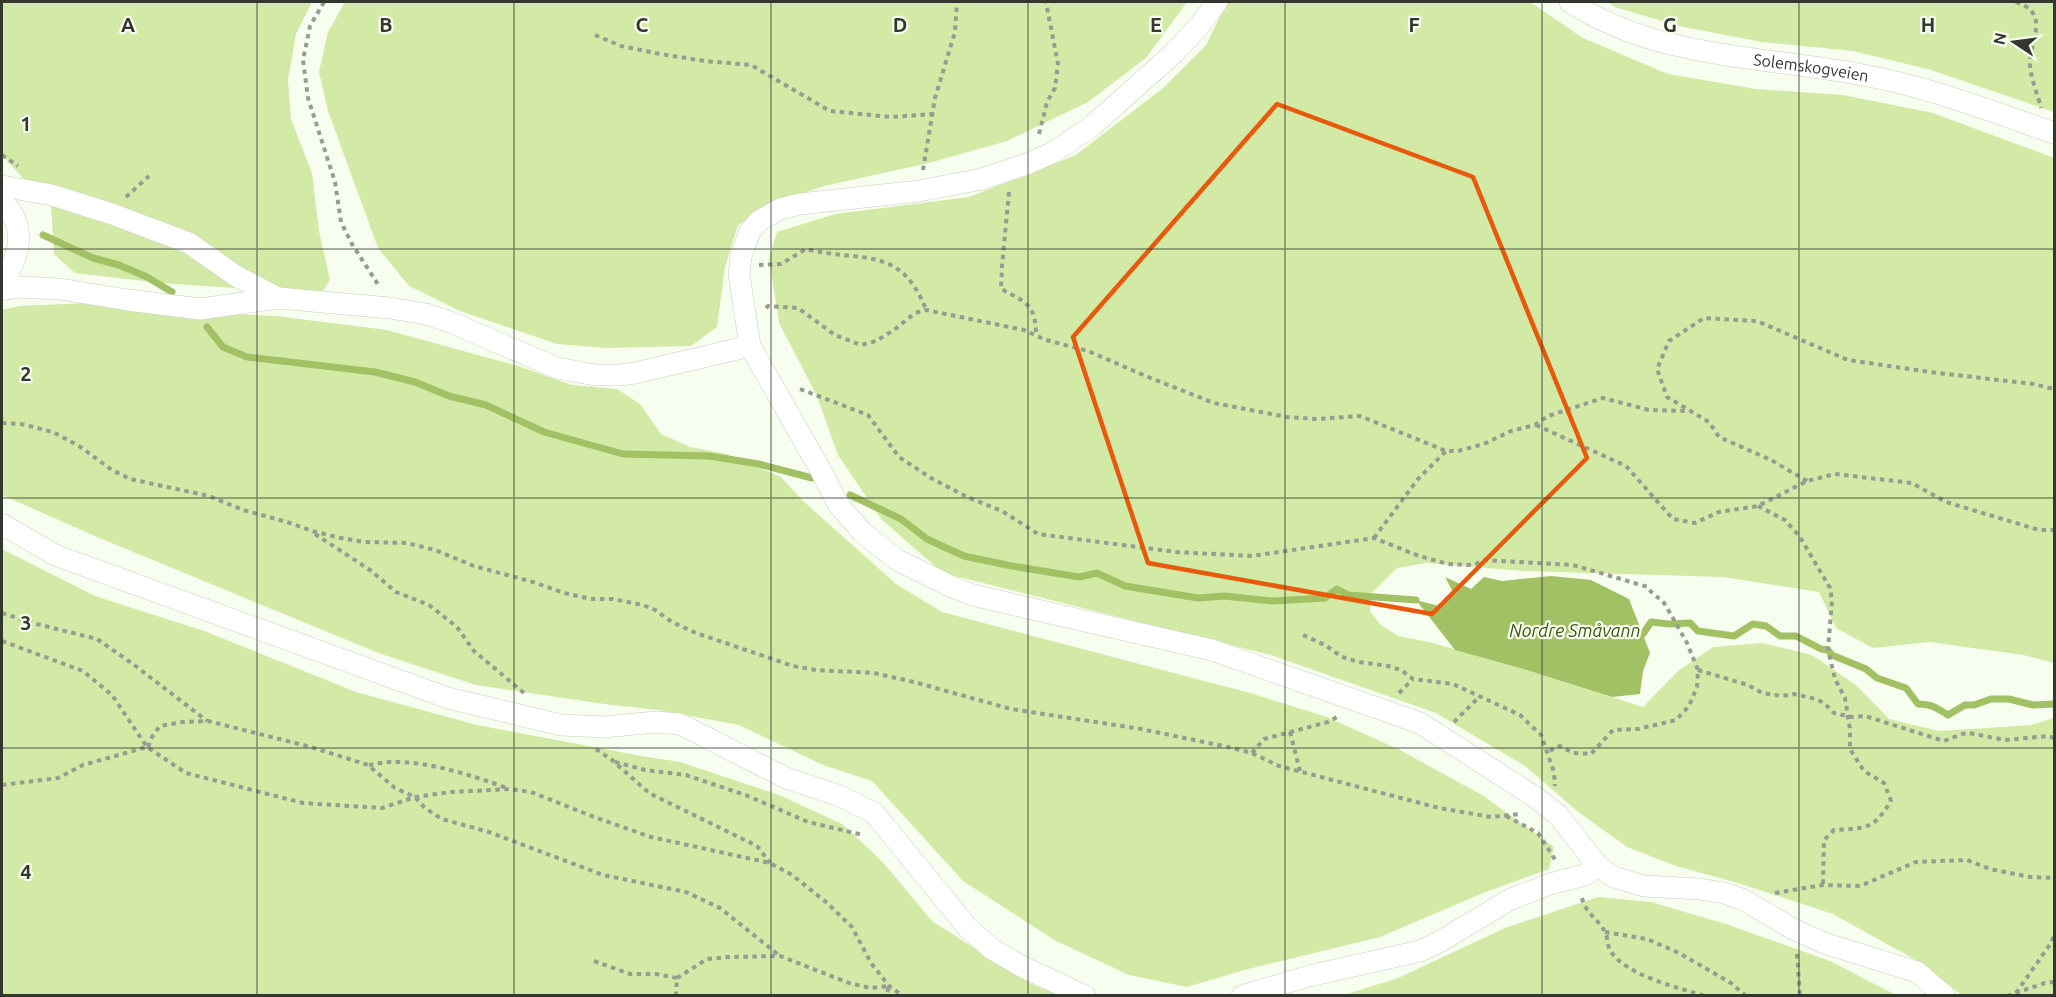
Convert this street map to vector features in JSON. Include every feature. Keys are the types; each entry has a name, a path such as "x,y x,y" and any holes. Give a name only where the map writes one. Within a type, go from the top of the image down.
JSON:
{"street":[{"path":"1216,2 1200,25 1174,53 1092,126 1054,152 982,179 919,191 800,204 780,209 759,221 750,231 740,266 748,337 766,375 820,468 838,504 862,532 897,560 925,575 973,594 1212,650 1420,723 1535,797 1558,815 1591,871"},
{"name":"Solemskogveien","path":"1570,2 1613,24 1667,42 1720,55 1861,74 1912,85 2052,132"},
{"path":"2,186 52,195 112,214 189,243 236,276 278,298"},
{"path":"2,201 16,221 19,243 17,256 2,282"},
{"path":"2,290 18,287 60,289 200,309 278,298 390,308 426,314 450,322 556,368 595,375 635,373 748,337"},
{"path":"2,524 55,555 448,698 561,725 604,727 656,722 680,724 786,778 840,796 874,813 962,920 992,949 1021,966 1085,996"},
{"path":"1242,996 1309,976 1420,951 1439,942 1510,898 1591,871 1654,887 1699,889 1724,893 1744,900 1793,929 1824,943 1917,972 1945,996"}],"path":[{"path":"324,2 310,26 303,60 308,98 335,182 341,222 352,244 374,275 390,308"},
{"path":"919,191 935,98 955,32 957,2"},
{"path":"1036,335 1036,319 1026,302 1001,289 1002,266 1019,167 1028,147 1041,132 1047,102 1055,88 1058,56 1050,30 1046,2"},
{"path":"2016,2 2027,6 2035,16 2036,33 2030,63 2052,132"},
{"path":"595,35 621,46 660,54 751,65 830,111 891,117 933,114"},
{"path":"112,214 125,197 149,176"},
{"path":"740,266 782,264 806,249 831,255 861,256 887,263 902,271 919,291 926,310"},
{"path":"748,337 768,306 798,308 835,335 861,345 876,341 915,313 926,310 1024,330 1046,340 1088,351 1214,403 1287,417 1317,419 1360,416 1446,451 1458,451 1475,446 1511,431 1535,425 1548,416 1603,399 1649,410 1688,411"},
{"path":"1807,481 1771,460 1719,437 1709,422 1667,397 1657,369 1669,341 1704,318 1757,321 1848,360 2033,384 2055,390"},
{"path":"766,375 868,415 899,457 931,478 967,497 1002,511 1038,534 1176,552 1252,556 1374,538 1419,556 1448,564 1473,565 1485,560 1573,566 1644,585 1648,587 1652,595 1662,600 1687,643 1698,670 1697,687 1689,706 1676,720 1638,729 1613,730 1591,754 1573,753 1560,746 1547,752 1541,735 1520,715 1454,684 1413,679 1401,670 1342,657 1325,645 1303,635"},
{"path":"2,423 30,425 53,432 130,479 209,496 243,510 341,538 364,542 407,543 435,550 474,566 564,593 591,599 613,599 643,605 696,633 793,666 816,670 874,673 1011,709 1174,735 1252,753 1279,766 1360,786 1413,803 1491,817 1505,816 1539,833 1557,863 1578,865 1591,871 1586,889 1581,896 1583,905 1605,932 1610,950 1631,971 1705,996"},
{"path":"1535,425 1626,466 1673,519 1695,523 1719,512 1758,506 1807,481 1835,474 1912,483 1946,502 2039,530 2055,530"},
{"path":"1374,538 1418,479 1446,451"},
{"path":"1758,506 1785,520 1793,529 1830,588 1832,600 1828,650 1835,679 1845,698 1850,749 1863,771 1884,783 1891,801 1880,819 1863,828 1834,830 1824,840 1823,885"},
{"path":"312,531 370,570 396,592 429,605 457,627 474,651 526,695"},
{"path":"2,613 33,624 97,639 208,721"},
{"path":"2,641 83,671 112,695 147,747 186,772 303,803 382,808 415,797 451,792 510,789 531,792 651,837 770,863 792,875 852,927 871,963 889,986 903,996"},
{"path":"1698,670 1748,685 1762,693 1782,696 1794,694 1816,699 1834,713 1865,716 1944,741 1969,733 2005,740 2048,736 2055,738"},
{"path":"1442,737 1456,719 1479,697"},
{"path":"1252,753 1264,739 1328,722 1342,715"},
{"path":"2,785 58,778 83,765 147,747 160,726 208,721 311,747 368,765 395,788 415,797 425,808 442,819 489,832 603,874 686,892 720,908 780,956 849,983 870,988 889,986"},
{"path":"1290,732 1300,771"},
{"path":"770,863 758,846 648,793 612,760 645,770 686,776 748,796 808,822 869,836"},
{"path":"368,765 393,762 422,765 471,774 510,789"},
{"path":"1744,900 1823,885 1860,886 1916,862 1967,860 1990,869 2030,877 2055,878"},
{"path":"1793,929 1799,966 1800,996"},
{"path":"1605,932 1647,939 1679,953 1731,983 1746,996"},
{"path":"2016,993 2055,935"},
{"path":"594,961 630,974 656,974 677,978 707,959 780,956"},
{"path":"676,996 677,978"},
{"path":"2007,996 2045,982 2055,982"},
{"path":"885,996 889,986"}],"highlighted area":[{"path":"1277,104 1473,177 1587,458 1432,614 1148,563 1073,337"}],"shaded area":[{"path":"2,2 312,2 296,34 288,80 291,119 312,173 319,231 330,280 321,294 161,283 75,273 54,254 51,204 2,155"},
{"path":"345,2 1187,2 1146,58 1088,102 1007,141 929,163 824,186 774,203 738,225 725,267 717,327 691,346 606,348 557,344 460,311 409,286 378,248 328,111 319,72 328,32"},
{"path":"1227,2 1530,2 1583,38 1668,74 1756,89 1843,95 1933,113 2054,158 2054,663 2023,655 1930,642 1873,648 1836,628 1819,592 1723,577 1524,571 1426,563 1397,568 1371,594 1370,611 1380,624 1398,636 1429,642 1520,668 1643,707 1678,671 1713,647 1762,643 1812,655 1856,685 1889,719 1939,731 2031,725 2054,718 2054,995 1962,995 1914,959 1833,914 1738,883 1676,866 1627,847 1577,811 1525,766 1436,713 1271,655 943,573 882,520 838,455 817,396 779,323 769,258 777,232 835,214 969,197 1076,155 1163,88 1206,45"},
{"path":"1608,2 2054,2 2054,112 1931,70 1853,51 1762,42 1678,26 1615,7"},
{"path":"89,303 172,311 276,316 387,330 518,366 572,385 617,389 640,404 661,434 690,447 727,454 781,477 802,500 896,584 942,612 1250,693 1327,717 1400,750 1482,795 1554,847 1549,869 1483,893 1380,937 1248,969 1187,987 1129,975 1056,941 963,881 872,781 823,765 739,725 658,710 476,685 381,654 97,537 2,495 2,310 19,306"},
{"path":"2,549 95,596 204,631 356,692 477,725 680,762 779,795 842,824 881,860 932,921 1031,984 1059,995 2,995"},
{"path":"1598,897 1651,902 1726,924 1830,961 1896,995 1344,995 1398,978 1505,928"}],"water":[{"name":"Nordre Småvann","path":"1551,576 1591,580 1629,599 1650,653 1643,671 1640,694 1612,697 1455,650 1416,600 1439,606 1453,592 1445,577 1471,589 1484,577 1502,581"}],"waterway":[{"path":"43,235 93,258 119,265 147,277 172,292"},
{"path":"207,327 223,347 247,357 375,372 415,382 449,396 486,405 544,432 623,454 709,456 759,464 812,478"},
{"path":"850,495 901,519 927,539 964,556 1012,566 1079,577 1097,573 1125,586 1198,598 1224,596 1273,601 1325,598 1337,589 1348,595 1416,600"},
{"path":"1643,634 1651,622 1690,623 1698,631 1734,636 1753,624 1766,626 1780,636 1796,636 1821,649 1828,650 1832,655 1866,669 1877,678 1906,688 1918,704 1937,708 1948,715 1965,705 1974,705 1991,699 2009,699 2033,705 2054,704"}]}
